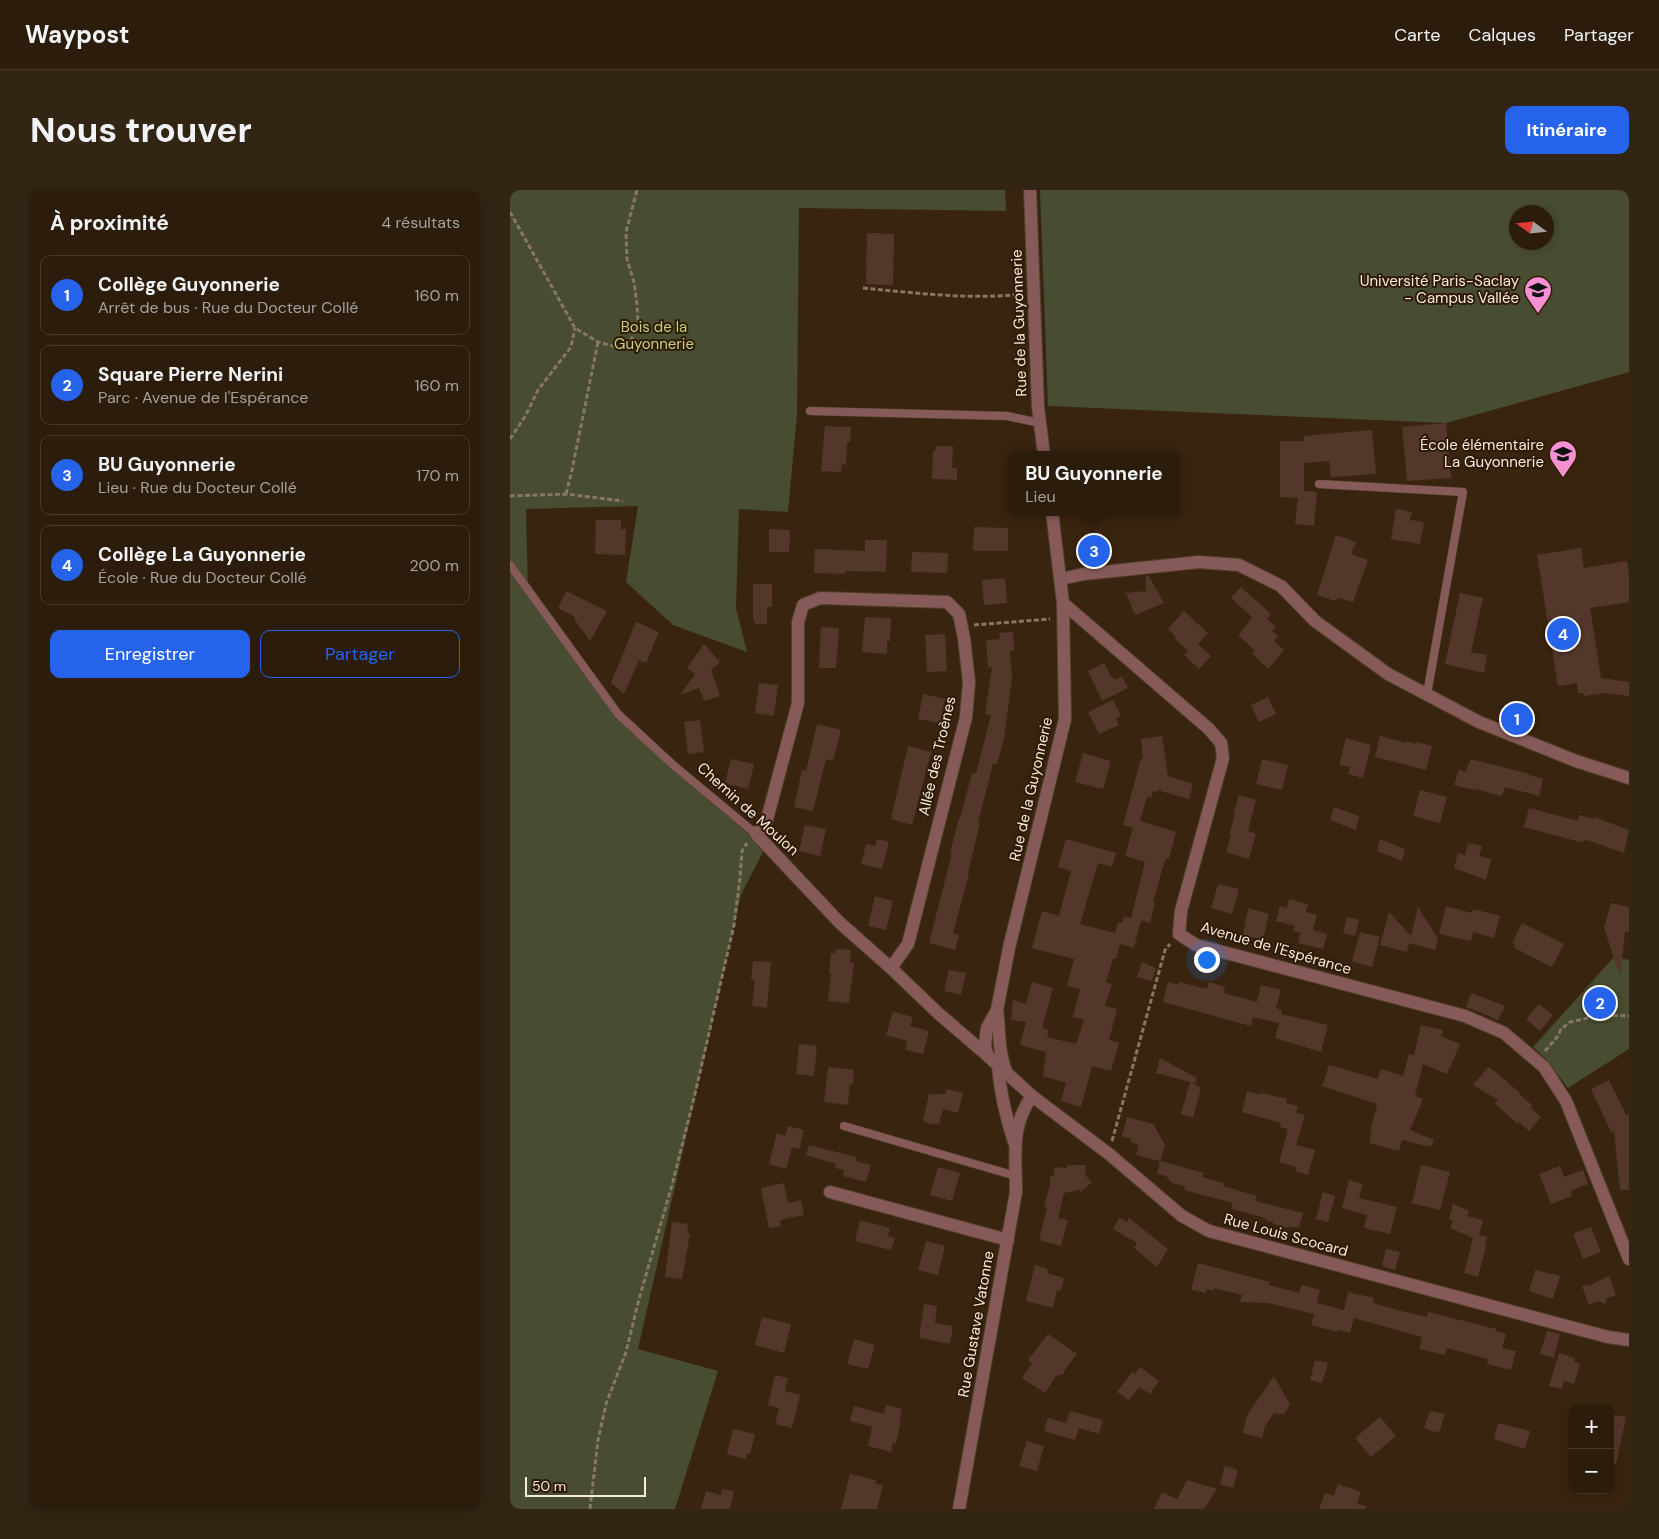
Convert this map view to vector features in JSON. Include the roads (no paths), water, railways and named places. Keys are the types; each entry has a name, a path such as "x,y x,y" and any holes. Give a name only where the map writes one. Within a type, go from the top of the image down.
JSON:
{"street":[{"name":"Rue de la Guyonnerie","path":"1030,190 1033,292 1040,423 1044,451"},
{"name":"Rue de la Guyonnerie","path":"988,1056 985,1043 987,1028 997,1010 1009,948 1065,719 1063,604 1053,516"},
{"path":"1061,579 1084,574 1199,562 1239,565 1281,586 1315,621 1388,674 1479,722 1576,761 1629,778"},
{"name":"Allée des Troènes","path":"756,834 766,823 798,703 798,622 803,605 820,598 947,602 959,614 964,638 969,682 966,717 908,944 891,968"},
{"name":"Avenue de l'Espérance","path":"1063,604 1209,729 1221,743 1223,758 1181,911 1179,934 1196,945 1465,1016 1504,1033 1544,1067 1566,1101 1629,1259"},
{"name":"Chemin de Moulon","path":"756,834 840,923 939,1014 988,1056"},
{"name":"Rue de la Guyonnerie","path":"997,1010 1002,1070"},
{"path":"964,1036 987,1028"},
{"name":"Rue Louis Scocard","path":"988,1056 1032,1096 1109,1154 1182,1216 1209,1231 1608,1337 1629,1340"},
{"name":"Rue Gustave Vatonne","path":"1002,1070 1000,1082 1008,1122 1015,1144"},
{"name":"Rue Gustave Vatonne","path":"958,1509 1016,1192 1015,1144 1018,1125 1023,1110 1032,1096"},
{"path":"830,1192 1008,1240"}],"lane":[{"path":"810,411 1007,416 1040,423"},
{"path":"1319,484 1463,492 1427,694"},
{"name":"Chemin de Moulon","path":"510,565 618,714 672,764 756,834"},
{"path":"844,1126 1016,1176"}],"place":[{"name":"Université Paris-Saclay - Campus Vallée","path":"1538,314"},
{"name":"École élémentaire La Guyonnerie","path":"1563,478"},
{"name":"BU Guyonnerie","path":"1094,551"},
{"name":"Collège La Guyonnerie","path":"1563,634"},
{"name":"Collège Guyonnerie","path":"1517,719"},
{"name":"Square Pierre Nerini","path":"1600,1003"}],"park label":[{"name":"Bois de la Guyonnerie","path":"654,336"}]}
